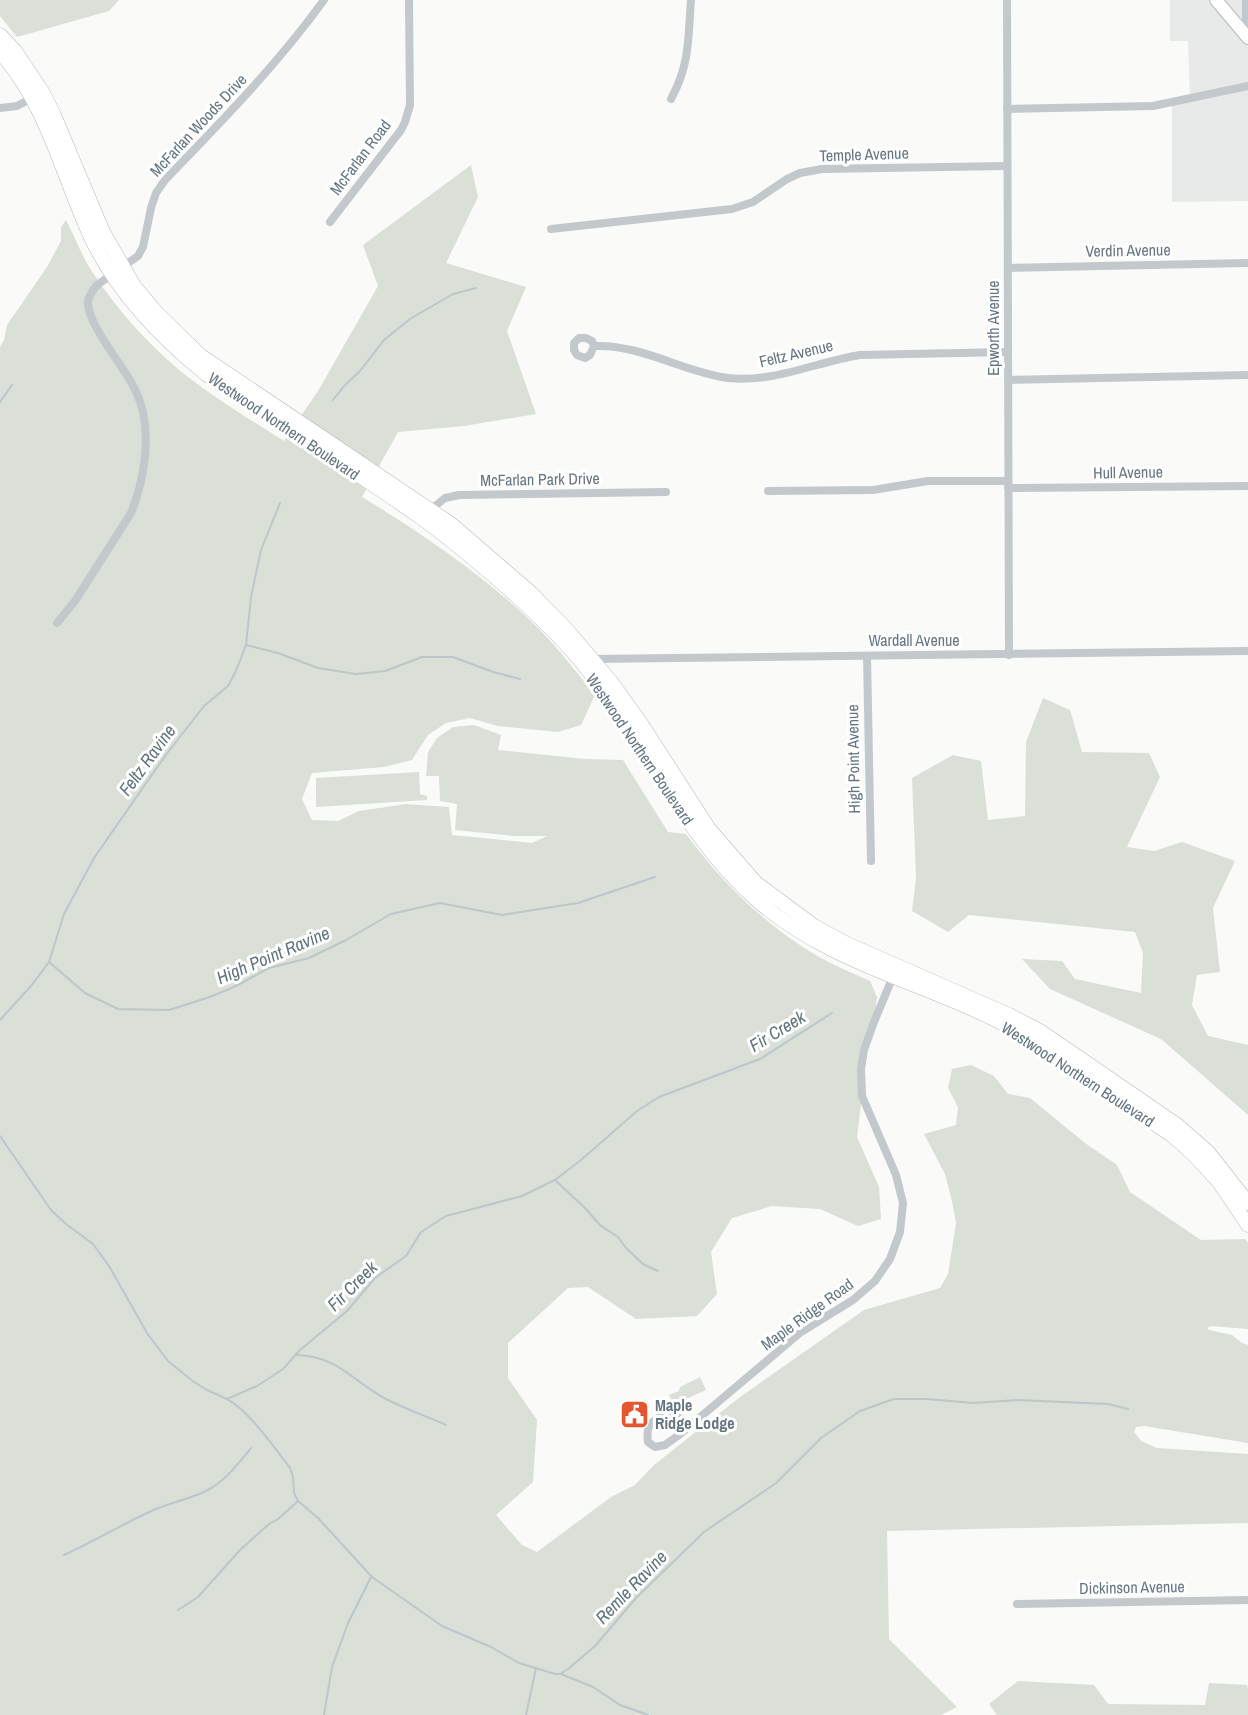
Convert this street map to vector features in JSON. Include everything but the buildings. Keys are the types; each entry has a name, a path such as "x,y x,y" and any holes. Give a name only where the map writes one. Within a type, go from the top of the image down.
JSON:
{"main road":[{"path":"1216,0 1247,37"},
{"name":"Westwood Northern Boulevard","path":"0,35 15,51 37,96 56,151 91,237 118,271 148,321 183,356 206,374 426,514 586,659 693,828 722,866 759,902 799,931 856,961 895,971 1009,1015 1040,1030 1177,1125 1208,1152 1248,1203"},
{"name":"Westwood Northern Boulevard","path":"0,52 37,96"},
{"name":"Westwood Northern Boulevard","path":"895,971 1030,1039 1173,1136 1220,1182 1248,1225"}],"street":[{"name":"McFarlan Woods Drive","path":"57,623 75,601 131,513 141,480 145,446 143,411 132,384 89,313 88,301 92,291 138,256 143,247 150,208 165,180 279,59 324,0"},
{"name":"McFarlan Road","path":"330,222 405,122 410,105 409,0"},
{"path":"671,99 685,67 691,0"},
{"name":"Epworth Avenue","path":"1007,0 1009,655"},
{"path":"1246,0 1247,37"},
{"path":"1007,109 1153,106 1248,86"},
{"path":"0,108 17,106 37,96"},
{"name":"Temple Avenue","path":"551,229 732,209 753,202 800,173 822,169 1007,166"},
{"name":"Verdin Avenue","path":"1008,268 1248,263"},
{"name":"Feltz Avenue","path":"594,345 643,352 711,375 744,378 773,376 860,355 1008,352"},
{"path":"1008,380 1248,375"},
{"name":"Hull Avenue","path":"768,491 873,490 928,481 1008,485 1248,486"},
{"name":"McFarlan Park Drive","path":"426,514 445,498 459,495 666,492"},
{"name":"Wardall Avenue","path":"586,659 1248,651"},
{"name":"High Point Avenue","path":"867,656 871,861"},
{"name":"Maple Ridge Road","path":"691,1425 677,1417 663,1415 651,1422 647,1431 648,1442 655,1447 665,1445 691,1425 801,1332 853,1300 875,1281 890,1259 900,1232 903,1203 896,1174 862,1096 861,1069 864,1050 895,971"},
{"name":"Dickinson Avenue","path":"1017,1604 1248,1600"}],"shaded area":[{"path":"0,0 119,0 109,11 17,37 0,16"},
{"path":"1170,0 1248,0 1248,201 1172,202 1172,103 1190,98 1188,41 1170,41"},
{"path":"471,165 478,197 446,263 526,287 507,331 536,414 464,426 398,432 362,497 433,543 501,595 542,632 595,695 581,725 558,732 498,726 470,718 446,723 428,735 412,760 384,767 312,773 302,799 312,820 338,821 359,811 406,804 449,807 452,835 532,843 547,836 514,836 455,830 457,804 440,801 439,776 426,776 428,752 437,738 453,727 474,725 501,735 498,750 585,759 623,760 668,832 686,834 715,870 763,917 819,957 870,981 877,997 874,1022 864,1050 857,1137 879,1187 881,1219 858,1226 820,1209 772,1206 732,1218 711,1252 717,1294 697,1316 636,1319 588,1287 568,1288 508,1343 508,1378 537,1420 533,1482 496,1515 522,1545 537,1552 611,1497 635,1485 654,1465 740,1397 864,1310 940,1288 948,1274 956,1223 945,1174 924,1134 956,1125 958,1107 948,1088 952,1069 971,1065 994,1076 1008,1094 1030,1098 1085,1143 1117,1165 1130,1192 1201,1240 1245,1239 1248,1243 1248,1329 1211,1326 1207,1328 1232,1335 1248,1345 1248,1443 1144,1426 1136,1427 1134,1432 1141,1441 1157,1448 1248,1454 1248,1523 887,1531 889,1639 957,1707 941,1715 0,1715 0,347 7,325 47,267 61,241 61,227 66,220 93,273 111,299 154,348 203,388 284,441 318,391 378,286 363,245"},
{"path":"1043,698 1070,710 1082,752 1149,753 1160,777 1127,847 1154,851 1182,842 1235,861 1213,908 1220,972 1197,975 1192,1005 1208,1036 1248,1045 1248,1115 1161,1039 1050,989 1022,959 1062,961 1075,979 1141,993 1143,953 1135,932 969,915 948,932 912,911 916,878 912,778 953,755 981,761 988,820 1025,816 1026,742"},
{"path":"419,772 420,794 427,796 427,800 316,807 316,778"},
{"path":"700,1377 706,1390 673,1403 669,1395"},
{"path":"1018,1681 1094,1685 1108,1704 1205,1705 1209,1683 1247,1685 1248,1715 997,1715 989,1704"}],"waterway":[{"path":"333,400 384,340 410,319 453,294 476,288"},
{"path":"0,402 12,385"},
{"name":"Feltz Ravine","path":"0,1020 49,962 64,914 94,858 165,756 204,706 228,686 246,645 251,597 261,550 280,503"},
{"path":"246,645 278,653 318,668 356,674 385,671 422,657 453,657 520,679"},
{"name":"High Point Ravine","path":"49,962 85,993 118,1009 169,1010 210,997 269,968 309,958 391,914 440,903 502,915 578,903 655,877"},
{"name":"Fir Creek","path":"0,1136 51,1210 93,1244 109,1266 147,1333 168,1361 194,1382 227,1399 257,1386 283,1369 300,1350 347,1311 375,1278 406,1256 421,1232 446,1216 522,1196 555,1180 637,1111 659,1097 760,1059 832,1013"},
{"path":"555,1180 601,1226 618,1237 643,1264 658,1271"},
{"path":"296,1355 311,1356 334,1365 386,1399 446,1425"},
{"name":"Remle Ravine","path":"227,1399 244,1412 290,1468 294,1493 298,1501 318,1518 372,1577 442,1626 491,1647 519,1663 555,1674 568,1669 595,1646 636,1598 704,1532 776,1483 821,1438 860,1411 894,1399 973,1403 1018,1400 1108,1404 1128,1409"},
{"path":"64,1555 154,1510 208,1490 226,1477 251,1448"},
{"path":"178,1610 198,1597 240,1550 297,1502"},
{"path":"324,1715 332,1667 348,1623 371,1577"},
{"path":"526,1715 536,1668"},
{"path":"561,1674 593,1687 620,1705 648,1715"}],"place":[{"name":"Maple Ridge Lodge","path":"634,1414"}]}
